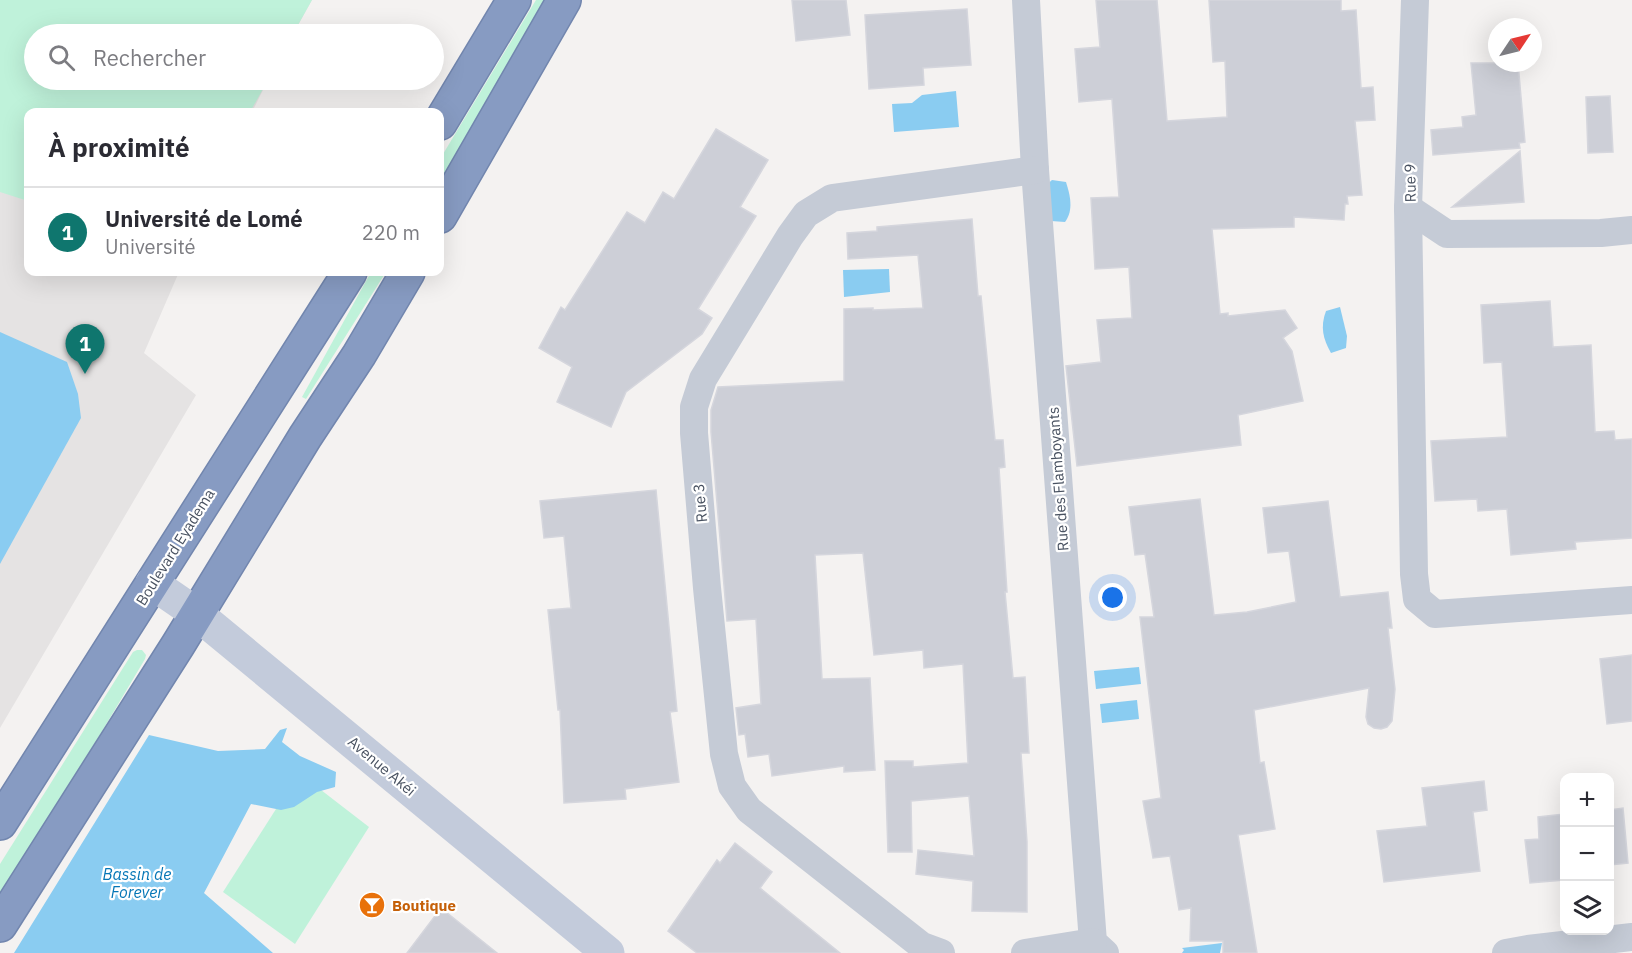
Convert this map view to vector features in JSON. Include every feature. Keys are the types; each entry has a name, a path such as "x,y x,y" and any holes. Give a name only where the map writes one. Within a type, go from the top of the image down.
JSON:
{"highway":[{"path":"444,116 514,0"},
{"path":"444,209 564,0"},
{"name":"Boulevard Eyadema","path":"0,823 347,276"},
{"path":"0,925 142,703 305,437 359,355 406,276"}],"main road":[{"name":"Avenue Akéi","path":"153,583 197,614 608,953"}],"street":[{"name":"Rue des Flamboyants","path":"1026,0 1035,170 1099,947"},
{"name":"Rue 9","path":"1415,0 1408,208 1447,234 1601,233 1632,230"},
{"name":"Rue 3","path":"940,953 922,946 750,810 732,786 724,754 707,588 694,432 694,406 703,379 790,236 806,214 832,198 1035,170"},
{"path":"1408,208 1414,574 1417,600 1435,614 1632,600"},
{"path":"1506,953 1632,937"},
{"path":"1025,953 1099,947"}],"shaded area":[{"path":"0,0 312,0 299,24 24,24 24,90 263,90 254,108 24,108 24,276 177,276 144,353 196,395 0,728"}],"green space":[{"path":"0,0 312,0 299,24 24,24 24,90 262,90 252,108 24,108 24,200 0,192"},
{"path":"536,0 550,0 444,178 444,152"},
{"path":"369,276 383,276 306,399 302,397"},
{"path":"142,650 146,655 145,659 0,895 0,864 133,652"},
{"path":"299,773 369,827 295,944 223,892"}],"water":[{"path":"956,91 959,127 894,132 892,104 912,103 922,95"},
{"path":"1052,180 1066,182 1070,197 1070,213 1065,222 1051,221 1043,188"},
{"path":"889,269 890,292 844,297 843,270"},
{"path":"1340,307 1347,336 1346,348 1331,353 1323,333 1323,322 1326,311"},
{"path":"0,332 67,362 78,394 81,418 0,564"},
{"path":"1139,667 1141,684 1096,689 1094,671"},
{"path":"1137,700 1139,719 1102,723 1100,704"},
{"name":"Bassin de Forever","path":"287,728 282,742 300,756 336,772 335,787 317,792 294,807 281,810 251,804 204,893 273,953 14,953 149,735 218,751 265,749 280,730"},
{"path":"1222,943 1220,953 1182,953 1184,950 1182,948"}],"building":[{"path":"792,0 846,0 850,35 796,41"},
{"path":"1096,0 1157,0 1167,121 1227,117 1225,61 1213,62 1209,0 1341,0 1341,11 1356,10 1361,88 1373,87 1375,120 1355,121 1362,195 1347,196 1348,204 1345,204 1344,220 1294,217 1294,227 1212,229 1220,314 1228,313 1228,316 1285,310 1297,328 1283,338 1292,351 1303,401 1238,415 1241,445 1077,466 1066,366 1101,362 1097,320 1132,318 1129,267 1095,269 1091,198 1119,197 1112,99 1079,102 1075,49 1100,47"},
{"path":"967,9 971,65 923,68 924,85 869,89 865,15"},
{"path":"1471,63 1488,63 1488,72 1519,72 1525,142 1519,143 1520,148 1433,155 1431,130 1463,127 1462,117 1476,115"},
{"path":"1610,96 1613,152 1588,153 1586,97"},
{"path":"716,129 768,160 740,207 756,216 698,309 712,318 702,334 626,392 611,427 557,402 572,367 539,348 561,307 565,310 627,212 645,223 663,192 674,199"},
{"path":"1520,151 1524,202 1452,207"},
{"path":"972,219 978,296 981,296 995,440 1003,440 1005,467 999,468 1007,592 1005,592 1013,678 1025,677 1029,753 1021,753 1027,842 1027,912 972,911 973,881 916,874 918,850 974,856 969,796 911,801 912,852 888,852 885,761 913,761 913,767 968,763 963,664 924,668 923,650 874,655 863,553 815,555 822,679 870,678 875,770 844,772 844,766 772,776 769,754 748,757 745,734 739,735 736,708 761,704 756,619 727,621 711,432 711,410 718,387 844,381 844,309 923,308 918,255 848,259 847,233 877,231 877,227"},
{"path":"1550,301 1553,347 1591,345 1595,432 1614,431 1615,440 1632,439 1632,538 1575,542 1576,549 1511,555 1507,509 1478,511 1477,499 1435,501 1431,441 1507,437 1502,362 1484,363 1481,305"},
{"path":"656,490 677,711 670,712 679,782 625,789 626,799 564,803 560,710 558,710 548,610 571,608 564,536 544,538 540,501"},
{"path":"1200,499 1214,615 1247,612 1296,602 1289,551 1268,553 1263,508 1328,501 1340,597 1388,592 1392,628 1388,628 1395,689 1392,721 1387,727 1374,728 1368,724 1366,717 1369,688 1254,710 1260,763 1264,762 1275,829 1238,835 1257,953 1223,953 1223,941 1190,941 1191,908 1179,910 1170,856 1153,858 1143,801 1161,798 1140,617 1154,617 1145,554 1135,555 1129,507"},
{"path":"1632,655 1632,721 1607,724 1600,659"},
{"path":"1484,781 1487,810 1473,812 1480,871 1384,882 1377,831 1427,826 1422,788"},
{"path":"1623,808 1628,863 1614,865 1614,809"},
{"path":"1560,814 1560,880 1530,883 1525,840 1539,839 1538,817"},
{"path":"735,843 772,872 760,888 840,953 697,953 668,931 717,860 720,863"},
{"path":"441,908 497,953 407,953"}],"place":[{"name":"Université de Lomé","path":"85,374"},
{"name":"Boutique","path":"372,905"}]}
